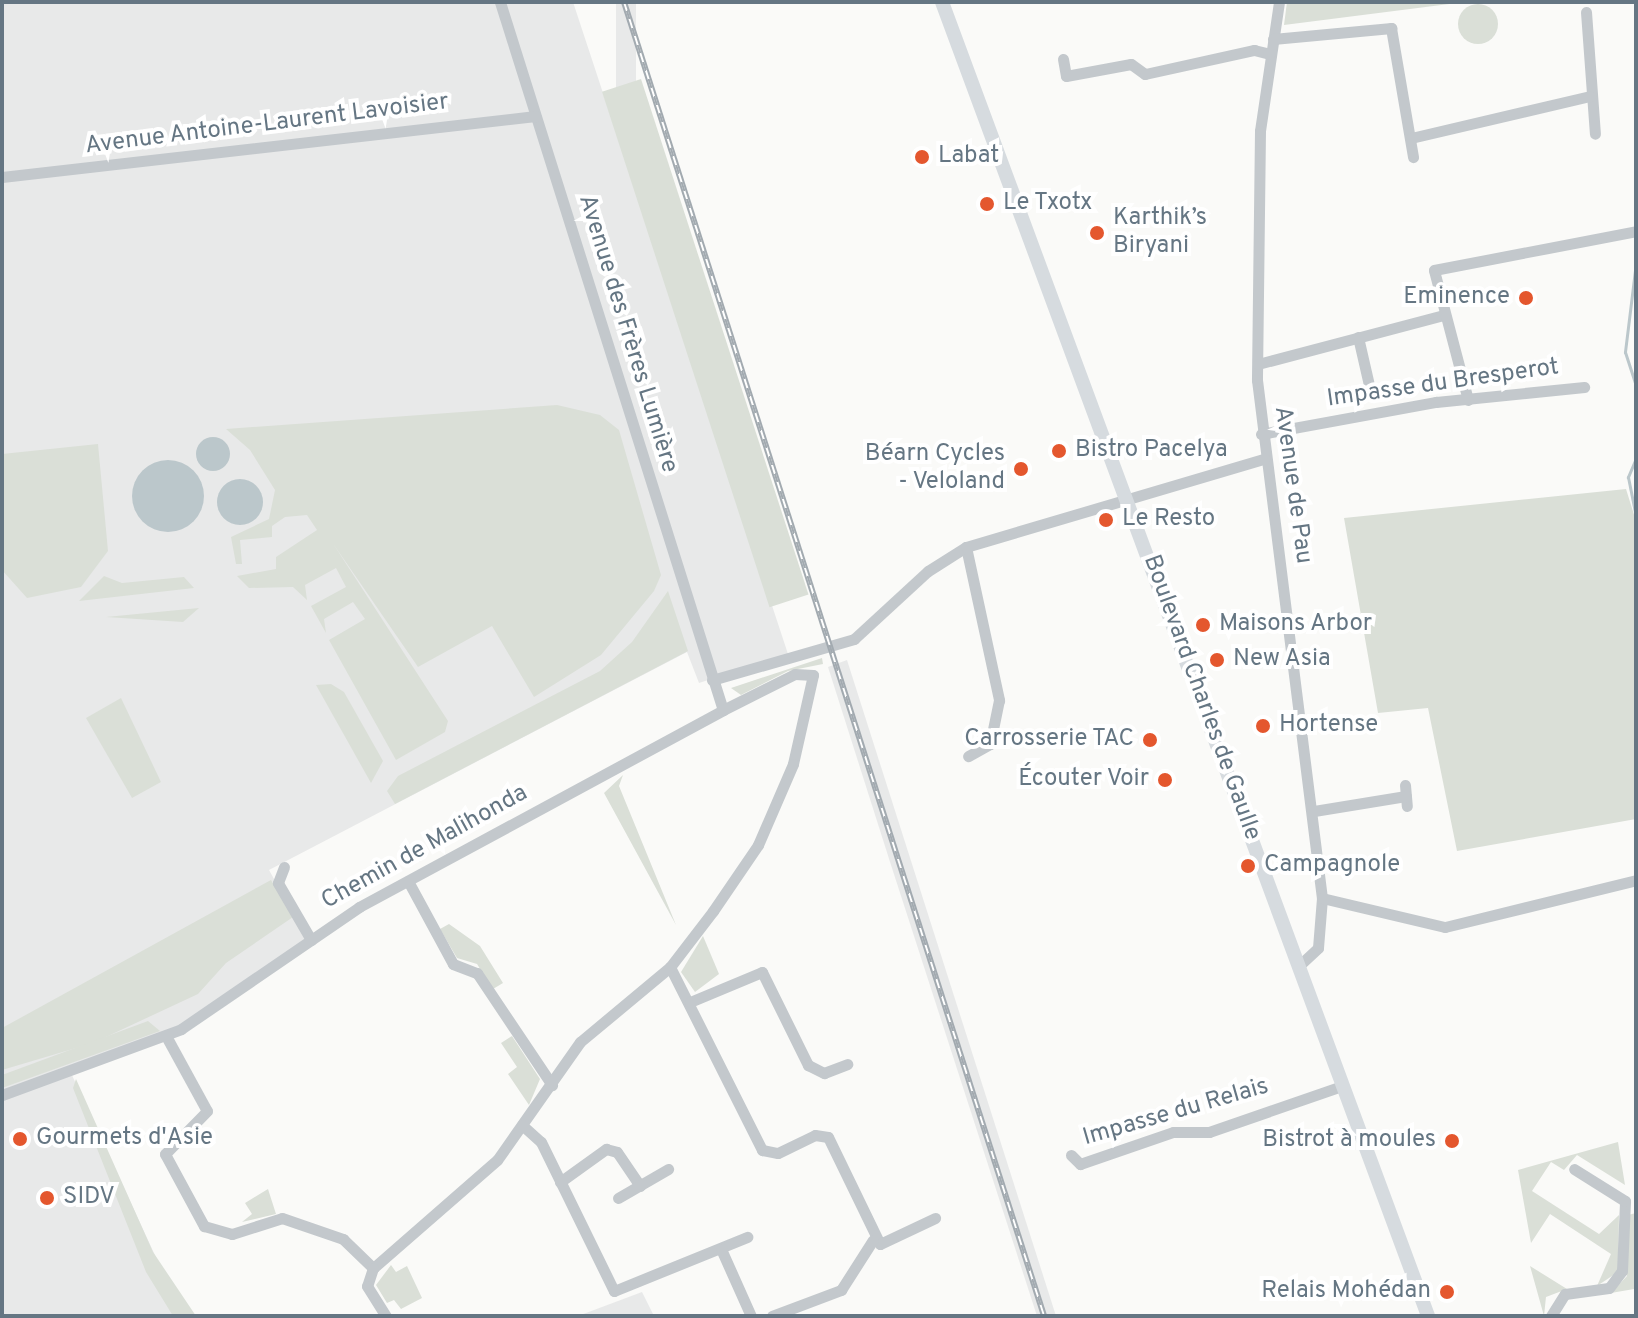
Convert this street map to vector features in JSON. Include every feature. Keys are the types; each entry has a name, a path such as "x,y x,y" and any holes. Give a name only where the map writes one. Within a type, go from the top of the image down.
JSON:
{"main road":[{"name":"Boulevard Charles de Gaulle","path":"942,2 1428,1316"}],"street":[{"name":"Avenue des Frères Lumière","path":"500,2 712,680"},
{"name":"Avenue de Pau","path":"1279,2 1270,54 1258,171 1258,364 1261,434 1314,811 1322,898 1318,948 1300,965"},
{"path":"1586,12 1595,134"},
{"path":"1273,39 1391,28 1413,157"},
{"path":"1063,59 1066,76 1131,64 1145,74 1254,50 1270,54"},
{"path":"1411,138 1590,96"},
{"name":"Avenue Antoine-Laurent Lavoisier","path":"2,177 536,116"},
{"path":"1468,400 1434,270 1636,231"},
{"path":"1258,364 1444,315"},
{"path":"1358,337 1369,385"},
{"name":"Impasse du Bresperot","path":"1261,434 1468,400 1584,387"},
{"path":"712,680 854,639 928,571 966,547 1264,459"},
{"path":"966,547 999,700 990,744 968,756"},
{"name":"Chemin de Malihonda","path":"2,1095 166,1036 311,940 408,881 723,710 795,674 813,675 793,764 758,845 670,967"},
{"path":"712,680 723,710"},
{"path":"710,718 712,680"},
{"path":"1314,811 1406,796"},
{"path":"284,867 278,883 311,940"},
{"path":"1322,898 1445,927 1636,880"},
{"path":"408,881 453,964 477,973 552,1085"},
{"path":"386,1316 367,1286 373,1268 497,1160 580,1042 670,967 690,1002 756,1144 778,1153 815,1135 828,1137 873,1240"},
{"path":"690,1002 762,972 808,1065 824,1073 847,1064"},
{"path":"166,1036 207,1111 165,1154 204,1226 232,1234 282,1218 343,1239 373,1268"},
{"name":"Impasse du Relais","path":"1071,1155 1080,1164 1173,1132 1209,1132 1342,1086"},
{"path":"522,1125 541,1142 614,1291 747,1237"},
{"path":"560,1182 606,1149 617,1152 640,1186"},
{"path":"618,1198 668,1169"},
{"path":"1551,1316 1565,1294 1609,1288 1622,1271 1625,1201 1574,1169"},
{"path":"873,1240 888,1243 935,1218"},
{"path":"772,1316 841,1290 873,1240"},
{"path":"721,1249 751,1316"}],"shaded area":[{"path":"2,2 573,2 788,654 699,683 687,652 269,870 309,942 215,1009 71,1073 183,1316 2,1316"},
{"path":"616,2 636,2 636,676 616,676"},
{"path":"1287,2 1465,2 1284,25"},
{"path":"1478,4 1492,10 1498,24 1492,38 1478,44 1464,38 1458,24 1464,10"},
{"path":"641,79 808,594 769,607 602,92"},
{"path":"557,405 600,415 619,430 661,575 654,591 601,655 534,697 492,626 418,667 334,545 448,721 445,732 396,760 329,640 365,619 353,602 324,619 326,633 311,606 346,587 336,568 305,585 307,600 293,587 249,588 237,576 276,569 276,557 317,530 307,515 285,517 272,526 272,537 240,540 242,564 236,564 231,537 269,519 275,490 250,450 226,429"},
{"path":"213,437 225,442 230,454 225,466 213,471 201,466 196,454 201,442"},
{"path":"98,444 108,551 81,587 27,598 2,570 2,454"},
{"path":"168,460 188,466 198,476 204,496 198,516 188,526 168,532 148,526 138,516 132,496 138,476 148,466"},
{"path":"240,479 256,486 263,502 256,518 240,525 224,518 217,502 224,486"},
{"path":"1626,489 1636,521 1636,819 1457,851 1428,708 1378,713 1344,518"},
{"path":"104,576 122,583 184,577 194,588 79,601"},
{"path":"668,591 688,651 395,804 387,791 398,776 600,671 632,642"},
{"path":"199,608 183,622 106,617"},
{"path":"822,658 823,664 788,671 741,695 731,688"},
{"path":"847,660 1056,1316 1037,1316 891,865 828,667"},
{"path":"331,684 344,692 383,761 371,783 316,685"},
{"path":"121,698 161,782 132,798 86,718"},
{"path":"623,775 619,786 676,925 604,793"},
{"path":"271,880 293,917 226,963 198,994 93,1043 2,1070 2,1028"},
{"path":"449,924 480,946 503,983 493,989 477,964 457,958 440,929"},
{"path":"703,936 719,974 695,992 681,972"},
{"path":"148,1021 160,1031 2,1088 2,1075"},
{"path":"512,1036 540,1079 529,1105 508,1074 517,1067 501,1043"},
{"path":"76,1079 153,1252 196,1316 173,1316 146,1272 73,1088"},
{"path":"1618,1142 1625,1185 1577,1155 1564,1170 1551,1162 1532,1191 1599,1234 1619,1215 1618,1272 1597,1286 1611,1254 1550,1214 1531,1243 1518,1170"},
{"path":"268,1189 276,1214 242,1222 252,1214 245,1203"},
{"path":"1636,1213 1636,1303 1634,1289 1611,1293 1627,1276 1628,1215"},
{"path":"391,1265 396,1272 407,1266 422,1298 401,1309 394,1300 387,1303 376,1285"},
{"path":"1530,1266 1567,1289 1546,1297 1544,1316"},
{"path":"642,1292 654,1316 578,1316"}],"waterway":[{"path":"1636,262 1625,352 1636,386"},
{"path":"1636,458 1628,477 1636,517"}],"railway":[{"path":"624,2 1044,1316"}],"place":[{"name":"Labat","path":"922,157"},
{"name":"Le Txotx","path":"987,204"},
{"name":"Karthik’s Biryani","path":"1097,233"},
{"name":"Eminence","path":"1526,298"},
{"name":"Bistro Pacelya","path":"1059,451"},
{"name":"Béarn Cycles - Veloland","path":"1021,469"},
{"name":"Le Resto","path":"1106,520"},
{"name":"Maisons Arbor","path":"1203,625"},
{"name":"New Asia","path":"1217,660"},
{"name":"Hortense","path":"1263,726"},
{"name":"Carrosserie TAC","path":"1150,740"},
{"name":"Écouter Voir","path":"1165,780"},
{"name":"Campagnole","path":"1248,866"},
{"name":"Gourmets d'Asie","path":"20,1139"},
{"name":"Bistrot à moules","path":"1452,1141"},
{"name":"SIDV","path":"47,1198"},
{"name":"Relais Mohédan","path":"1447,1292"}]}
